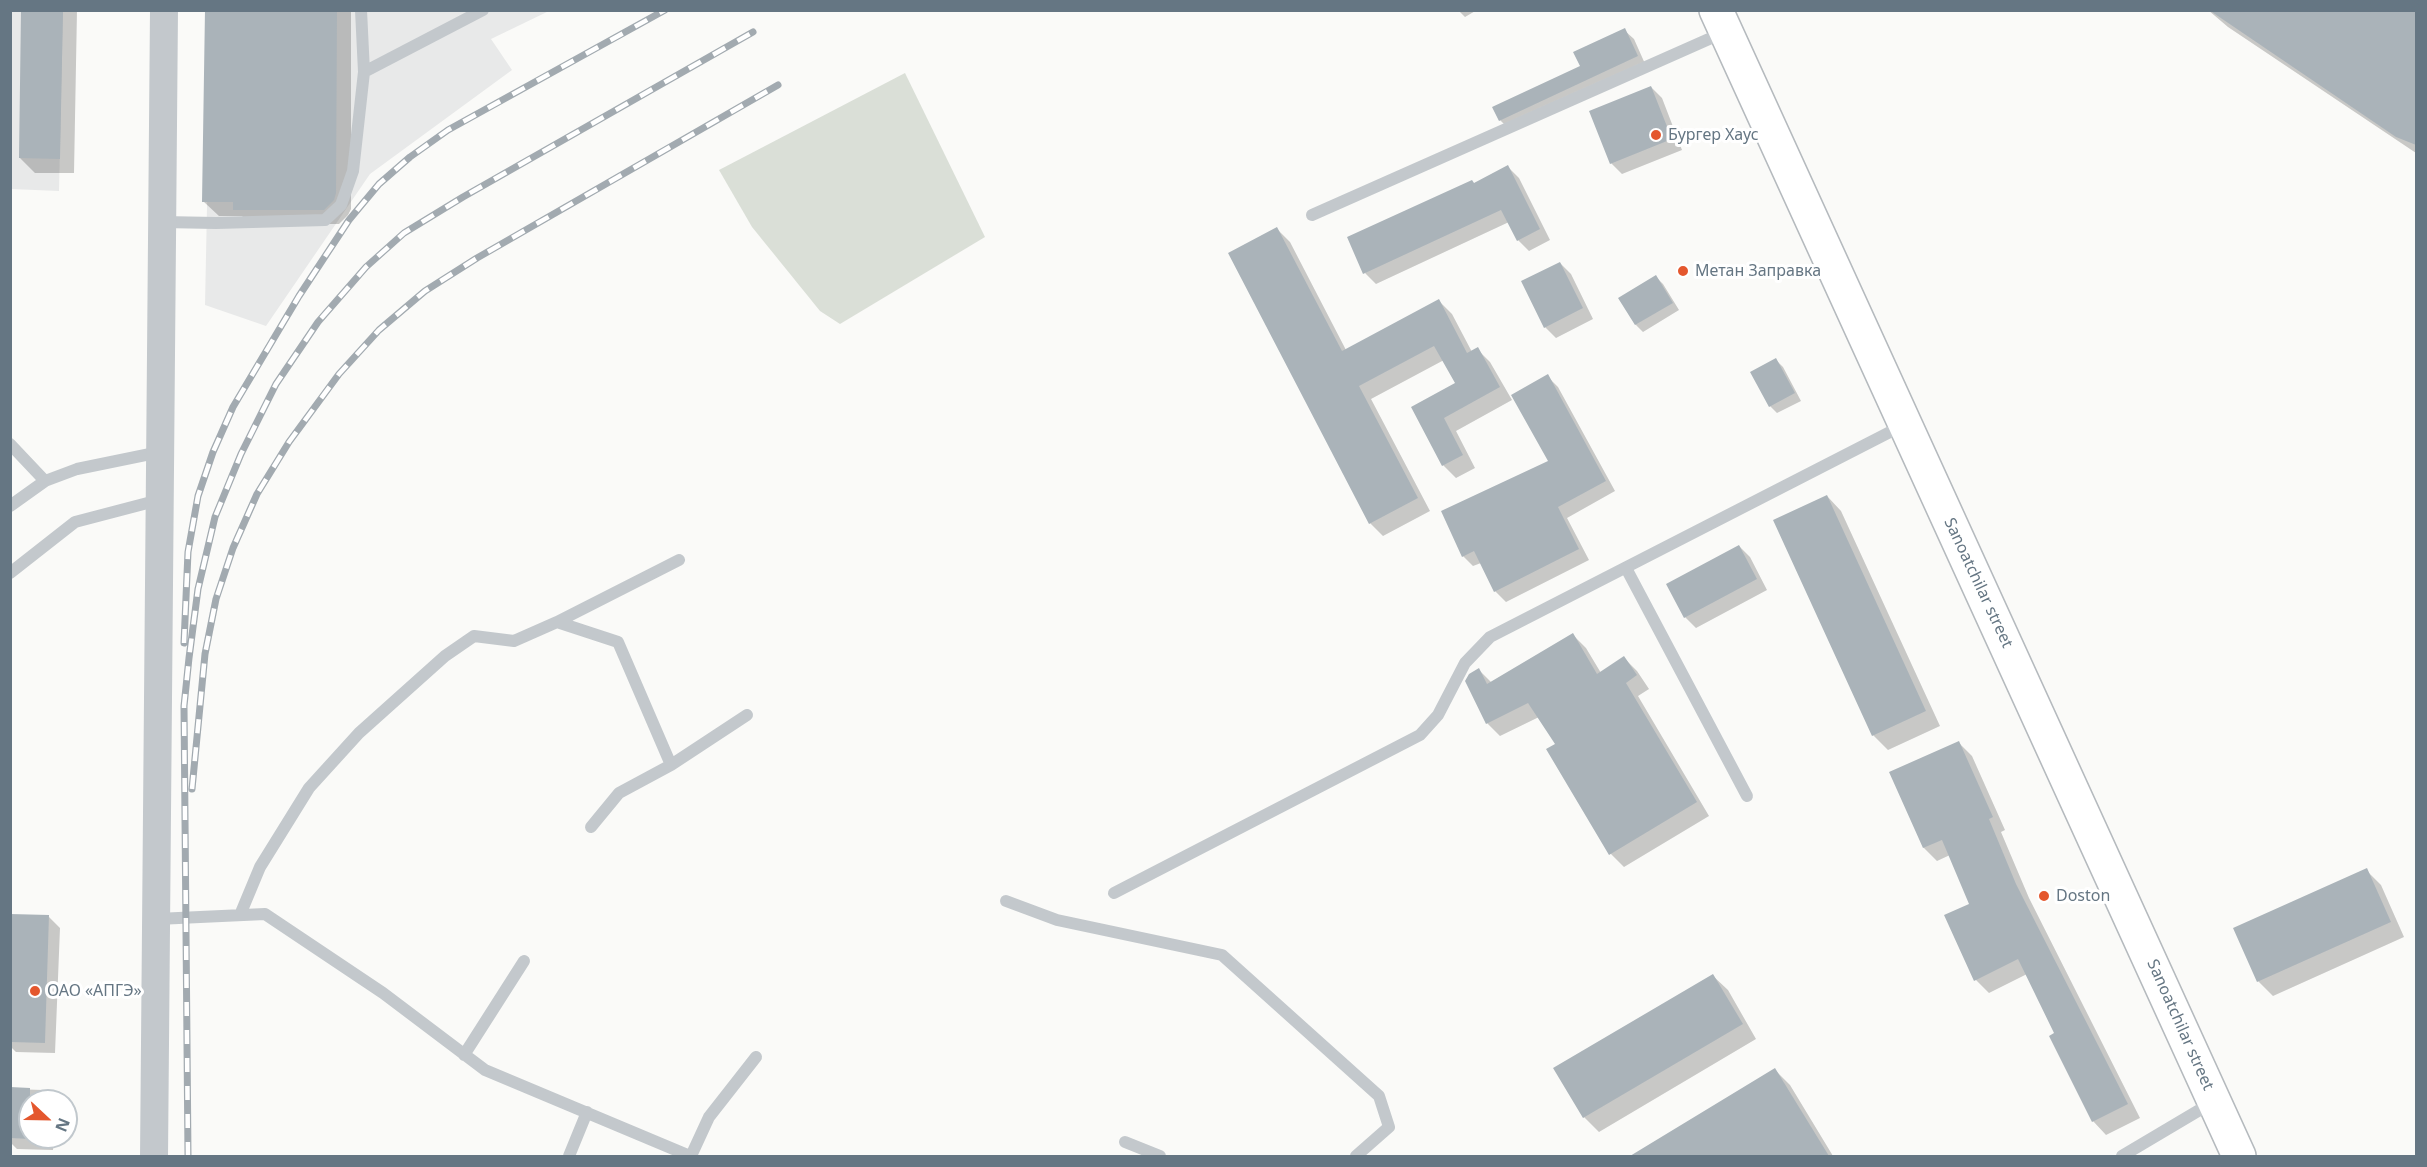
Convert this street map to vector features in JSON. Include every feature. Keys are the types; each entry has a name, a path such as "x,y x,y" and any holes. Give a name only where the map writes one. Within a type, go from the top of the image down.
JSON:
{"main road":[{"name":"Sanoatchilar street","path":"1707,20 1890,432 2206,1106 2240,1156"},
{"name":"Sanoatchilar street","path":"1707,20 2206,1106 2219,1156"}],"street":[{"path":"154,1156 164,10"}],"lane":[{"path":"162,222 324,220 335,213 341,205 353,171 364,72 361,10"},
{"path":"364,72 483,10"},
{"path":"1312,216 1707,20"},
{"path":"1114,893 1420,735 1438,715 1465,663 1490,637 1890,432"},
{"path":"10,444 45,480"},
{"path":"10,506 45,480 77,469 160,452"},
{"path":"10,573 75,522 160,500"},
{"path":"240,915 260,867 309,788 359,734 445,656 474,636 514,641 557,622 679,560"},
{"path":"1626,568 1747,796"},
{"path":"557,622 618,642 671,765"},
{"path":"591,827 619,793 671,765 747,715"},
{"path":"1006,901 1058,920 1222,955 1379,1096 1389,1127 1356,1156"},
{"path":"157,919 265,914 382,993 485,1070 690,1156 709,1117 756,1057"},
{"path":"464,1055 524,961"},
{"path":"2122,1156 2206,1106"},
{"path":"569,1156 587,1112"},
{"path":"1125,1142 1160,1156"}],"shaded area":[{"path":"11,11 63,11 59,191 11,189"},
{"path":"211,11 549,11 491,39 512,70 370,174 266,326 205,305"},
{"path":"905,73 985,237 840,324 820,311 752,227 719,170"}],"building":[{"path":"21,10 63,10 60,159 19,158"},
{"path":"205,10 337,10 336,193 334,200 324,210 233,210 233,202 202,202"},
{"path":"2209,10 2416,10 2416,145 2396,137"},
{"path":"1625,28 1638,56 1499,121 1492,107 1580,66 1573,52"},
{"path":"1651,86 1672,139 1610,164 1589,111"},
{"path":"1508,165 1540,229 1517,241 1501,210 1363,274 1347,237 1472,180 1474,183"},
{"path":"1277,227 1342,351 1439,299 1467,353 1478,347 1500,387 1444,418 1463,455 1442,466 1411,407 1455,383 1434,346 1359,386 1418,498 1369,524 1228,253"},
{"path":"1560,262 1583,308 1544,328 1521,281"},
{"path":"1656,275 1673,303 1635,325 1618,298"},
{"path":"1776,358 1795,393 1769,407 1750,372"},
{"path":"1548,374 1606,481 1558,507 1579,549 1494,592 1474,551 1462,557 1441,511 1548,461 1511,395"},
{"path":"1827,495 1926,711 1872,736 1773,520"},
{"path":"1739,545 1757,579 1684,618 1666,584"},
{"path":"1573,633 1597,674 1624,656 1637,675 1626,683 1697,802 1609,855 1546,749 1555,744 1528,703 1486,724 1465,681 1469,674 1479,668 1487,684"},
{"path":"1959,741 1993,817 1989,819 2016,884 2128,1104 2092,1122 2049,1036 2054,1033 2018,959 1974,981 1944,915 1969,904 1942,840 1923,848 1889,772"},
{"path":"2367,868 2391,922 2257,982 2233,928"},
{"path":"10,914 49,915 45,1043 10,1042"},
{"path":"1713,974 1743,1024 1583,1118 1553,1068"},
{"path":"1775,1068 1829,1156 1630,1156"},
{"path":"10,1087 30,1088 18,1089 18,1138 10,1138"}],"railway":[{"path":"184,643 188,552 198,496 213,452 233,407 299,296 349,220 379,184 410,157 448,130 665,10"},
{"path":"188,1156 184,706 189,658 198,589 215,517 241,454 276,384 318,322 366,267 404,233 753,32"},
{"path":"192,789 205,654 216,599 233,548 257,494 289,442 339,374 379,330 425,291 477,258 778,85"}],"place":[{"name":"Бургер Хаус","path":"1656,135"},
{"name":"Метан Заправка","path":"1683,271"},
{"name":"Doston","path":"2044,896"},
{"name":"ОАО «АПГЭ»","path":"35,991"}]}
